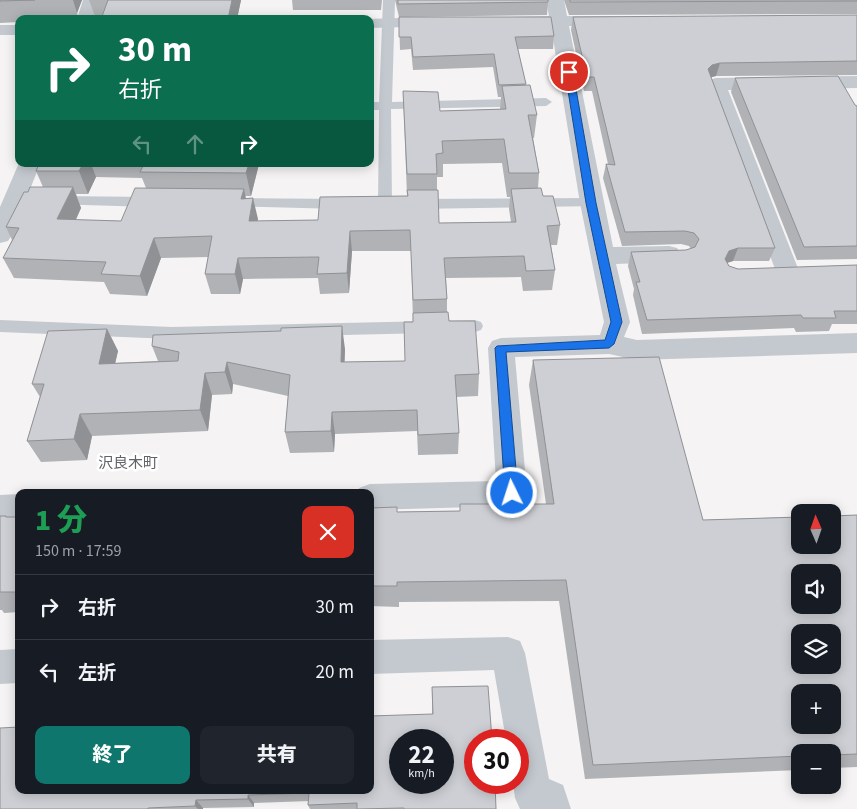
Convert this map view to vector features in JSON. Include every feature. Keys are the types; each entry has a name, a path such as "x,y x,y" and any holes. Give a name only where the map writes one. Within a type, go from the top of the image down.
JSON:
{"street":[{"path":"87,15 92,0"},
{"path":"555,0 591,203 617,322 609,344"},
{"path":"493,22 630,21"},
{"path":"379,23 455,22"},
{"path":"0,30 15,30"},
{"path":"760,272 797,271 716,84 848,87"},
{"path":"0,235 31,200 29,167"},
{"path":"602,256 681,254"},
{"path":"374,497 512,493 501,348 609,344 637,350 857,343"},
{"path":"0,508 15,507"},
{"path":"374,657 508,653 534,798 550,798 552,809"},
{"path":"0,666 15,666"}],"lane":[{"path":"389,0 379,23 390,204 591,203"},
{"path":"374,106 546,102"},
{"path":"31,200 171,202"},
{"path":"219,202 356,204"},
{"path":"0,326 172,333 475,326"}],"building":[{"path":"0,0 35,0 0,1"},
{"path":"108,0 232,0 229,15 102,15"},
{"path":"398,0 548,0 548,2 398,4"},
{"path":"570,0 857,0 857,1 570,2"},
{"path":"857,15 857,61 720,63 712,65 708,69 775,248 738,248 729,251 725,259 729,266 738,269 857,265 857,311 834,311 836,318 803,318 801,315 647,320 636,282 640,282 631,252 686,250 695,247 699,239 694,233 685,231 625,232 606,164 615,165 594,77 587,77 573,17"},
{"path":"399,17 551,17 554,36 515,37 526,84 499,85 494,54 413,57 411,37 399,37"},
{"path":"838,76 857,106 857,246 804,247 735,78"},
{"path":"530,85 537,115 528,115 539,173 509,173 504,139 442,141 443,153 436,154 437,174 407,174 403,91 438,92 440,111 506,109 502,86"},
{"path":"38,167 81,167 79,171 36,171"},
{"path":"142,167 248,167 246,173 140,172"},
{"path":"30,187 73,187 57,219 121,221 135,188 244,189 241,199 253,198 249,221 318,220 320,197 408,196 407,190 438,190 439,223 516,222 511,189 541,188 543,196 553,196 560,225 547,226 555,270 526,271 524,256 444,258 447,299 413,300 410,230 350,231 347,273 317,274 319,257 238,258 235,274 205,274 212,236 154,238 140,276 101,274 106,262 3,258 19,228 6,227 24,192 28,192"},
{"path":"448,312 449,321 475,321 479,374 455,375 459,433 418,435 417,410 332,412 331,431 285,432 290,375 227,362 225,372 205,373 200,410 80,414 74,439 27,441 44,384 32,384 48,331 107,329 99,364 178,361 179,352 152,346 153,335 281,331 281,328 342,326 341,362 405,361 404,322 413,322 413,313"},
{"path":"659,357 703,520 791,517 791,554 841,554 841,516 857,515 857,754 841,755 841,744 791,744 791,756 593,765 566,580 397,582 397,586 374,586 374,508 397,507 397,512 460,511 460,504 554,504 533,360"},
{"path":"0,516 15,517 15,592 0,592"},
{"path":"488,686 491,729 464,729 464,794 495,794 496,809 357,809 357,803 308,805 309,794 374,794 374,716 433,714 432,687"},
{"path":"15,727 15,794 278,794 248,795 248,799 196,800 195,806 148,809 0,809 0,728"}],"district":[{"name":"沢良木町","path":"128,463"}],"route":[{"path":"512,493 501,348 609,344 617,322 591,203 569,72"}]}
